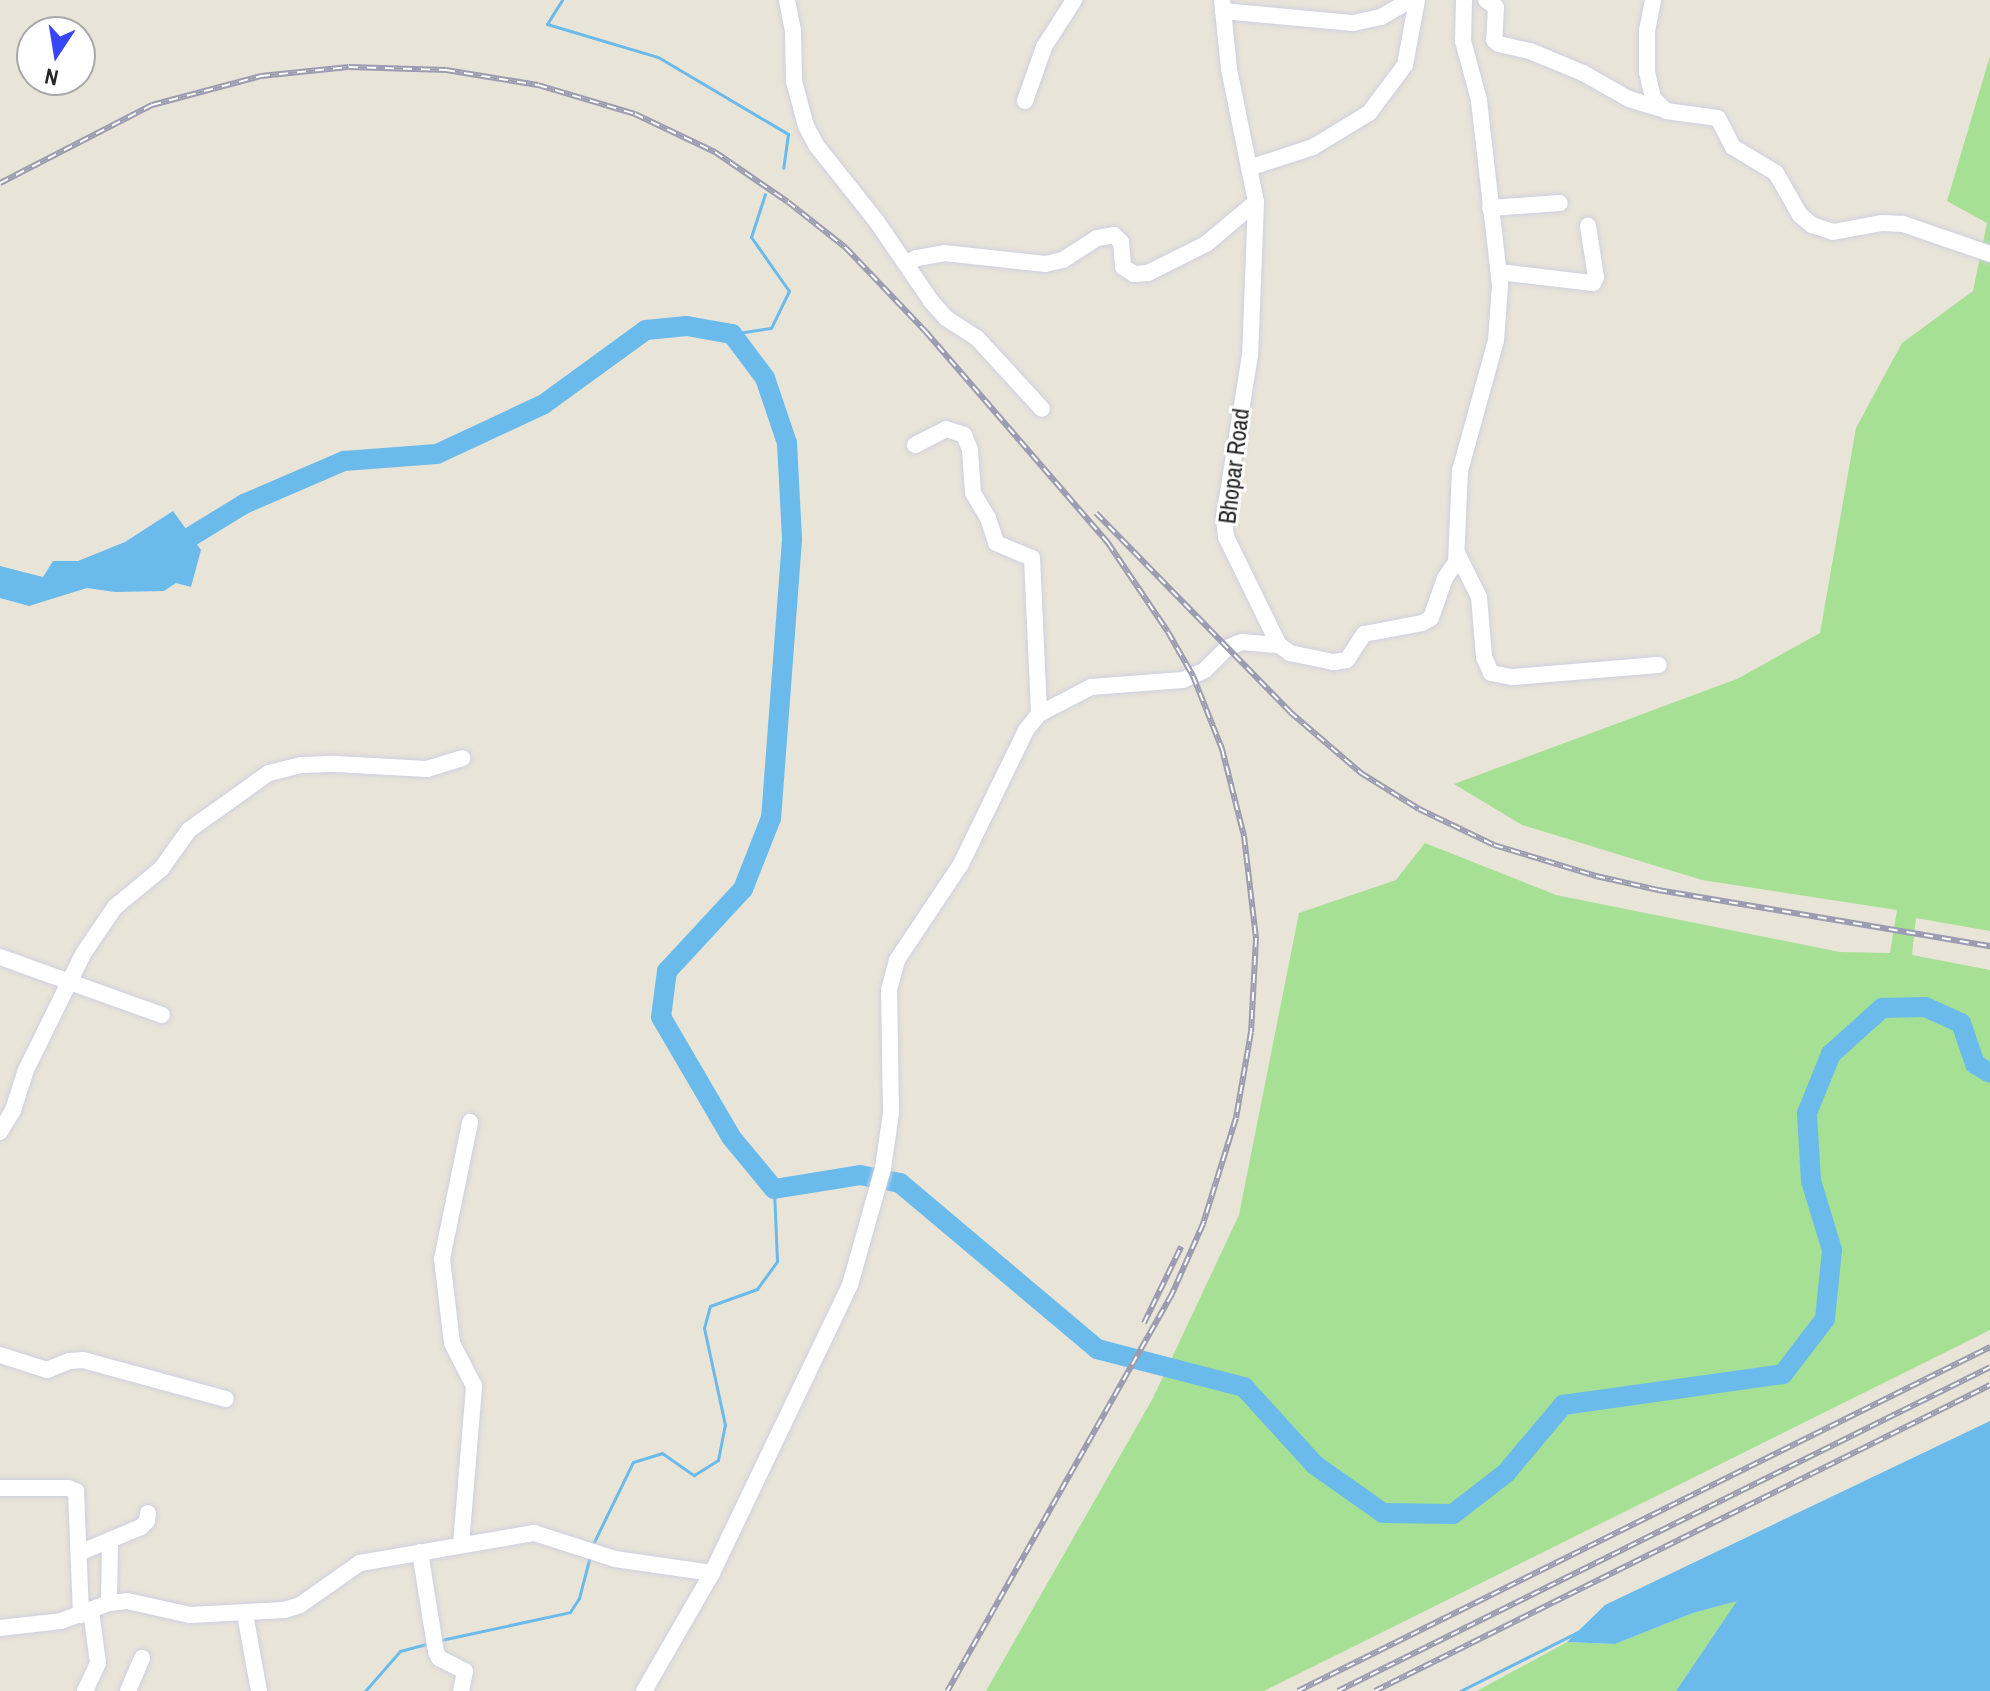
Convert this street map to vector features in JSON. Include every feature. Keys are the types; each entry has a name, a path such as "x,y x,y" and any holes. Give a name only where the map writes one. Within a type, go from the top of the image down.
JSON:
{"street":[{"path":"787,0 793,31 794,81 806,126 816,145 907,263 931,301 946,318 977,338 1042,409"},
{"path":"1025,101 1044,47 1074,0"},
{"path":"1222,6 1353,23 1381,17 1411,0"},
{"path":"1249,168 1313,147 1369,113 1405,65 1417,0"},
{"path":"644,1691 712,1573 850,1285 876,1199 891,1113 891,975 897,960 961,864 1017,745 1039,714 1072,694 1091,687 1183,680 1205,670 1227,648 1242,642 1279,645 1290,653 1344,662 1364,634 1422,623 1435,612 1445,578 1457,553 1460,471 1496,340 1499,272 1479,100 1463,41 1464,0"},
{"path":"1486,0 1496,7 1494,40 1499,44 1530,51 1583,73 1629,99 1666,111 1718,118 1733,147 1776,173 1800,215 1822,230 1833,232 1892,222 1912,226 1990,254"},
{"path":"1653,0 1647,31 1647,72 1653,98 1666,111"},
{"name":"Bhopar Road","path":"1222,6 1229,69 1256,202 1250,355 1224,518 1226,537 1238,565 1279,645"},
{"path":"907,263 944,253 1045,264 1063,260 1097,238 1114,235 1121,242 1123,267 1134,274 1148,273 1206,244 1256,202"},
{"path":"1490,208 1560,203"},
{"path":"1499,272 1593,283 1596,277 1588,226"},
{"path":"915,445 946,429 964,435 970,450 973,493 988,518 996,543 1032,558 1039,714"},
{"path":"1457,553 1479,597 1484,657 1491,673 1512,677 1659,665"},
{"path":"0,1132 13,1110 25,1072 83,954 115,907 161,869 189,830 269,773 301,765 324,764 427,769 462,758"},
{"path":"0,957 162,1015"},
{"path":"461,1545 474,1386 452,1343 442,1259 470,1122"},
{"path":"0,1355 47,1370 69,1361 83,1360 226,1399"},
{"path":"0,1488 68,1488 76,1491 86,1613 98,1663 85,1691"},
{"path":"79,1553 144,1524 148,1513"},
{"path":"0,1628 86,1613 109,1603 142,1602 190,1615 245,1614 300,1605 360,1563 534,1533 591,1551 712,1573"},
{"path":"109,1603 110,1540"},
{"path":"420,1552 436,1652 439,1658 465,1671 461,1691"},
{"path":"245,1614 259,1691"},
{"path":"128,1691 142,1658"}],"green space":[{"path":"1990,56 1990,931 1916,918 1912,955 1990,970 1990,1330 1264,1691 986,1691 1153,1398 1239,1215 1299,913 1396,880 1425,843 1556,895 1840,952 1890,953 1897,910 1702,880 1522,825 1454,784 1737,679 1820,633 1856,428 1902,343 1973,291 1987,223 1947,201"},
{"path":"1739,1600 1676,1691 1477,1691 1567,1642 1615,1644 1693,1613"}],"water":[{"path":"173,511 201,550 191,587 176,583 164,591 115,592 87,588 29,606 0,598 0,566 43,577 53,561 78,561 125,542"},
{"path":"1990,1421 1990,1691 1676,1691 1737,1601 1693,1613 1615,1644 1567,1642 1605,1605"}],"waterway":[{"path":"562,0 547,24 658,57 788,134 783,168"},
{"path":"732,334 771,328 789,291 751,237 765,194"},
{"path":"169,550 244,504 344,461 437,454 544,404 646,330 687,326 732,334 765,378 787,443 792,540 771,818 743,889 667,971 661,1017 731,1137 774,1189 860,1175 900,1183 1097,1349 1244,1387 1315,1465 1383,1513 1453,1514 1506,1473 1563,1405 1783,1374 1825,1319 1832,1250 1811,1181 1807,1113 1831,1054 1882,1008 1925,1007 1961,1023 1975,1064 1990,1073"},
{"path":"593,1544 633,1462 662,1453 694,1475 718,1460 725,1425 704,1328 710,1306 757,1289 777,1261 774,1189"},
{"path":"441,1640 570,1612 579,1598 590,1556"},
{"path":"1460,1691 1582,1630"},
{"path":"365,1691 400,1651 430,1643"}],"railway":[{"path":"0,183 152,105 261,76 349,67 446,70 538,85 635,114 715,152 788,202 846,248 926,332 1108,543 1168,632 1193,676 1222,749 1244,836 1256,938 1251,1032 1236,1118 1203,1224 1172,1294 947,1691"},
{"path":"1096,513 1290,712 1361,773 1419,809 1494,845 1596,876 1658,890 1990,946"},
{"path":"1144,1323 1181,1247"},
{"path":"1298,1691 1990,1347"},
{"path":"1338,1691 1990,1367"},
{"path":"1375,1691 1990,1385"}]}
